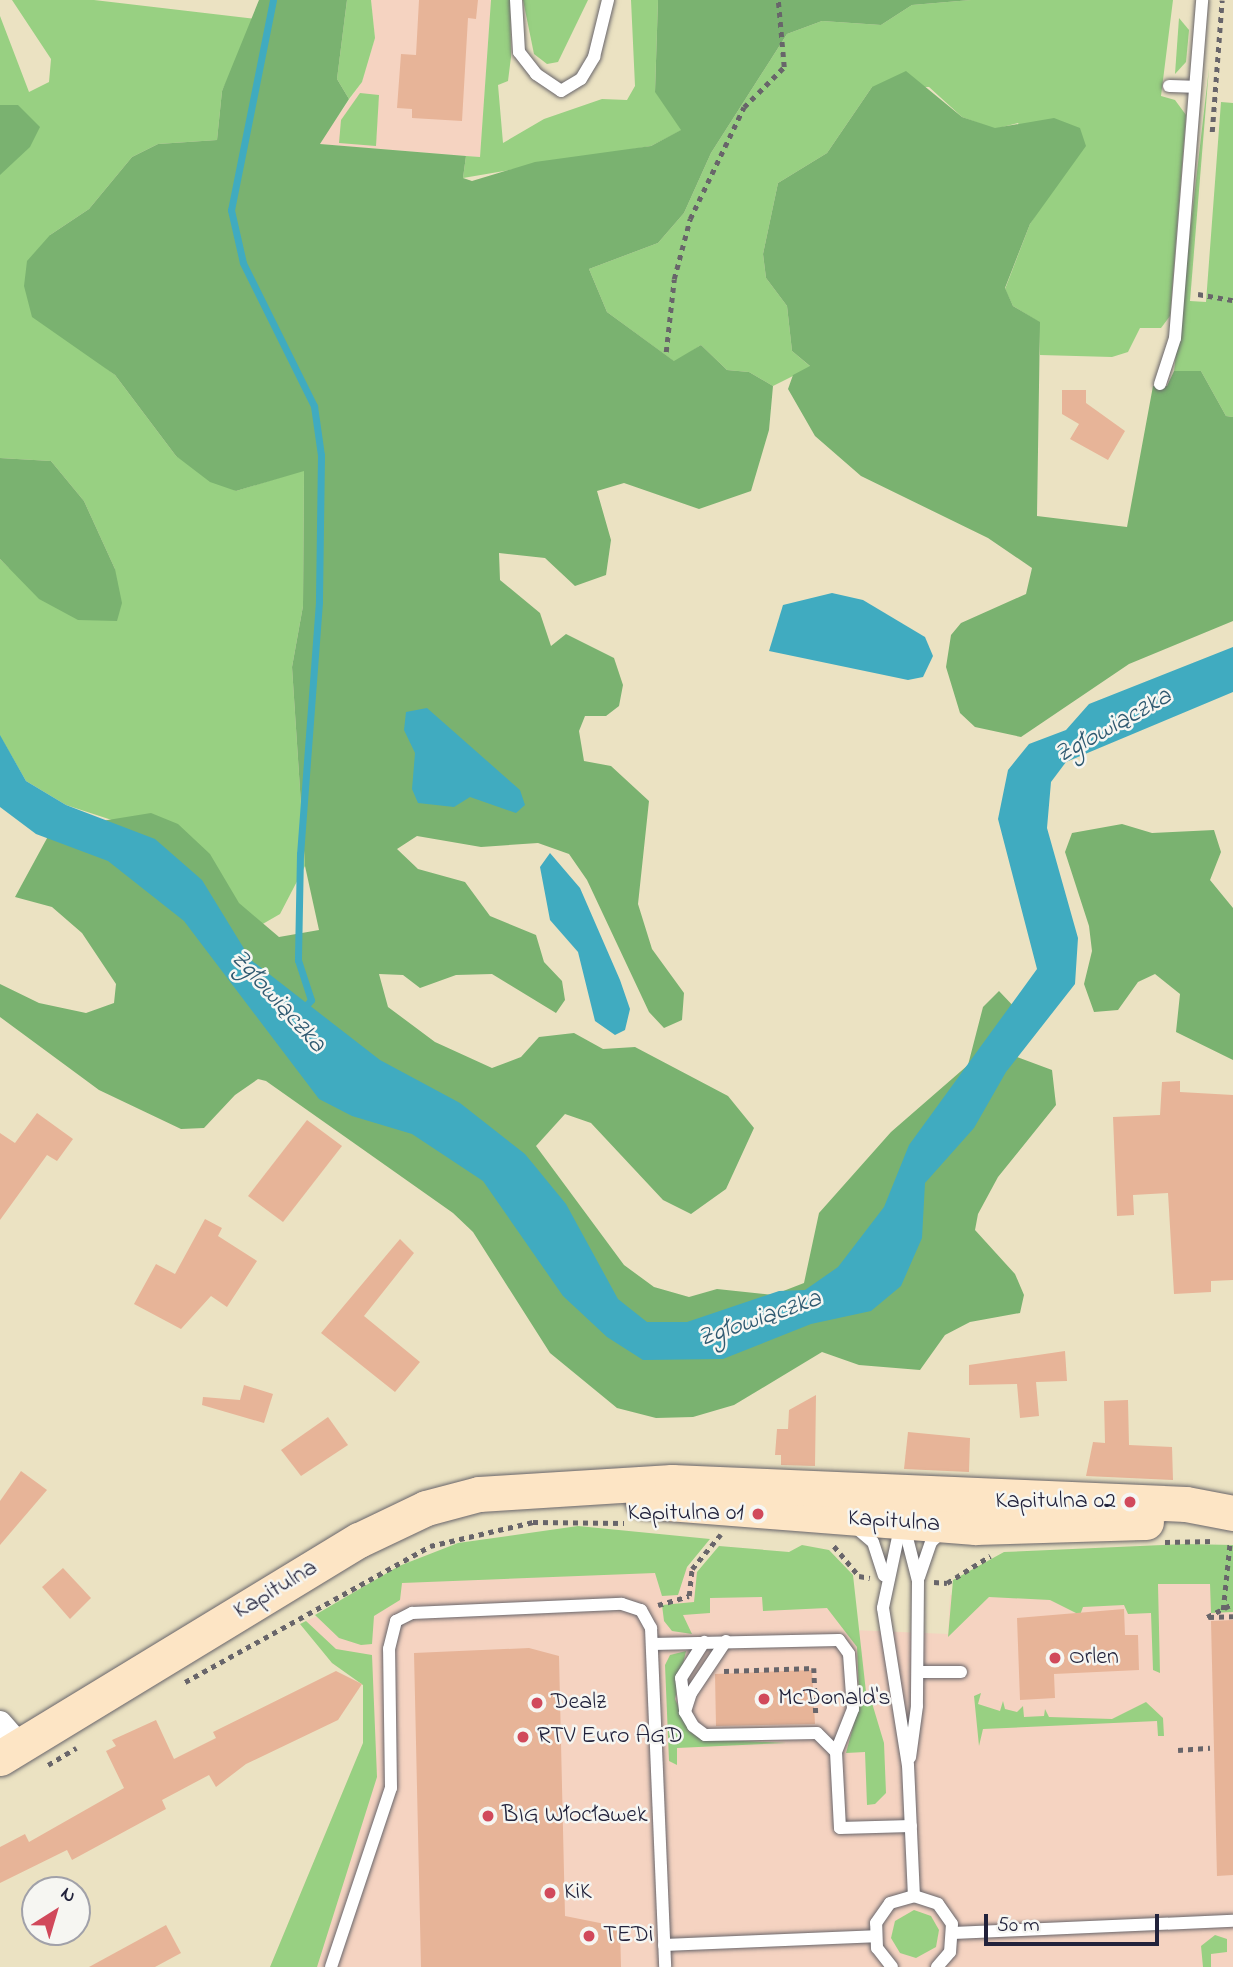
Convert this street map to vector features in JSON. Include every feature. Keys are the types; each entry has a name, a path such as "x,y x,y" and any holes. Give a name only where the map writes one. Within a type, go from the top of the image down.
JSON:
{"street":[{"name":"Kapitulna","path":"7,1742 399,1518 479,1494 575,1485 672,1482 1186,1504 1226,1520"},
{"name":"Kapitulna","path":"575,1485 665,1506 957,1526 1074,1527 1226,1520"}],"lane":[{"path":"516,0 519,52 536,74 561,90 581,79 594,57 608,0"},
{"path":"1160,384 1175,338 1202,0"},
{"path":"1169,86 1194,87"},
{"path":"866,1491 891,1505 902,1522 918,1581 918,1672 908,1765"},
{"path":"914,1896 908,1765 888,1661 885,1579 902,1522 918,1508 976,1496"},
{"path":"817,1517 867,1535 885,1579"},
{"path":"918,1581 931,1542 957,1526"},
{"path":"331,1967 391,1788 390,1635 396,1621 412,1613 622,1604 647,1616 652,1644 665,1967"},
{"path":"652,1644 828,1636 842,1642 849,1654 853,1709 836,1752 840,1828 911,1825"},
{"path":"685,1712 694,1686 726,1641"},
{"path":"704,1642 681,1678 685,1712 705,1735 817,1734 836,1752"},
{"path":"918,1672 961,1672"},
{"path":"875,1936 890,1903 914,1896 944,1909 953,1933 950,1952 937,1967"},
{"path":"953,1933 1233,1922"},
{"path":"664,1945 875,1936"},
{"path":"875,1936 892,1967"}],"path":[{"path":"666,352 674,279 690,219 744,107 785,67 778,0"},
{"path":"1198,297 1233,300"},
{"path":"1223,1610 1226,1520"},
{"path":"647,1616 662,1601 689,1596 692,1569 722,1533"},
{"path":"1233,1604 1207,1618 1233,1616"},
{"path":"726,1641 723,1671 814,1668 817,1734"},
{"path":"1178,1750 1210,1748"}],"shaded area":[{"path":"371,0 491,0 480,157 319,144 362,82 375,38"},
{"path":"658,1552 726,1587 853,1591 852,1630 948,1634 950,1595 1233,1572 1233,1967 270,1967 363,1743 363,1685 332,1663 306,1621 406,1579"}],"green space":[{"path":"12,0 94,0 256,19 222,91 217,140 158,144 132,157 89,209 50,235 85,352 115,375 176,456 236,491 304,470 303,606 292,667 305,866 280,914 235,940 124,824 66,805 26,781 0,736 0,559 9,568 115,569 84,501 51,461 0,458 0,16 29,92 49,82 51,59"},
{"path":"259,0 347,0 337,79 349,99 320,144 466,156 463,178 472,181 535,162 651,146 681,130 655,92 658,0 971,0 912,5 881,25 822,21 787,34 711,153 684,213 658,243 589,269 607,312 674,361 701,345 727,370 749,372 773,386 769,430 751,491 699,509 624,483 597,491 611,540 606,575 575,586 545,558 499,553 500,580 540,613 551,646 566,634 614,658 623,685 619,706 606,716 585,716 579,731 584,761 611,766 649,801 638,904 652,949 684,993 682,1020 664,1028 649,1012 587,880 569,854 538,843 481,847 417,836 397,849 418,869 465,882 490,916 536,935 544,962 562,981 565,1000 556,1013 492,974 456,975 420,988 403,975 379,974 388,1007 435,1042 492,1068 521,1057 539,1037 574,1033 603,1049 635,1047 728,1096 754,1128 726,1189 691,1214 663,1200 591,1123 565,1114 536,1146 624,1265 654,1287 689,1297 717,1289 773,1295 804,1283 819,1213 891,1132 968,1065 983,1007 999,991 1020,1013 1017,1057 1052,1070 1056,1105 998,1177 978,1214 975,1230 1015,1274 1024,1295 1020,1313 970,1322 945,1335 920,1370 859,1365 822,1352 734,1405 693,1417 656,1418 617,1408 550,1353 473,1232 453,1213 266,1081 258,1079 235,1095 204,1128 181,1129 99,1090 0,1017 0,984 39,1003 86,1013 114,1003 116,984 82,933 52,907 15,897 52,829 151,813 178,824 210,854 239,903 279,937 319,930 305,866 292,667 303,606 304,471 236,491 210,482 176,456 115,375 32,317 24,286 27,261 50,235 89,209 132,157 158,144 217,140 222,91"},
{"path":"347,0 371,0 375,38 362,82 349,99 337,79"},
{"path":"491,0 510,0 511,57 508,81 498,85 503,143 544,119 602,99 627,100 635,86 631,0 658,0 655,91 682,130 651,146 463,178 466,156 480,157"},
{"path":"523,0 588,0 558,62 547,64 534,54"},
{"path":"971,0 1173,0 1161,96 1175,100 1186,115 1170,316 1161,328 1140,328 1128,352 1112,357 1040,355 1039,322 1013,306 1005,289 1030,224 1052,189 1018,123 995,129 962,117 929,87 872,87 827,153 778,183 763,254 766,278 787,306 792,351 811,367 773,386 749,372 727,370 701,345 675,362 607,312 589,269 658,243 684,213 711,153 787,34 822,21 881,25 912,5"},
{"path":"1179,18 1189,30 1186,62 1175,74"},
{"path":"1209,68 1190,301 1206,302 1221,102 1233,103 1233,417 1226,416 1201,371 1174,371"},
{"path":"906,71 962,117 995,128 1054,118 1080,128 1086,146 1030,224 1005,288 1013,306 1040,322 1037,516 1127,527 1153,386 1167,386 1174,371 1201,371 1226,416 1233,417 1233,621 1129,664 1021,737 975,727 960,713 946,667 951,635 961,623 1026,594 1032,568 988,538 861,476 815,436 788,389 793,375 810,366 792,351 787,306 766,278 763,254 778,183 827,153 872,87"},
{"path":"360,93 379,95 376,146 339,143 341,120"},
{"path":"0,105 18,105 40,127 30,147 0,175"},
{"path":"0,458 51,461 84,501 115,569 122,603 117,621 78,620 39,599 0,559"},
{"path":"1122,824 1152,833 1214,830 1221,852 1210,880 1233,908 1233,1060 1176,1032 1180,994 1155,974 1138,982 1118,1010 1094,1012 1084,984 1092,951 1089,926 1065,852 1072,833"},
{"path":"578,1526 710,1539 687,1567 678,1595 662,1596 655,1573 402,1583 400,1600 374,1616 372,1644 361,1645 339,1638 315,1615 399,1566 458,1543"},
{"path":"1185,1544 1233,1545 1233,1612 1211,1613 1210,1584 1158,1584 1160,1673 1153,1670 1151,1613 1128,1614 1124,1605 1083,1607 1080,1615 1050,1600 989,1597 948,1637 953,1580 1004,1552"},
{"path":"802,1545 829,1550 853,1575 866,1692 859,1694 857,1647 827,1608 763,1611 762,1597 710,1598 710,1613 683,1615 692,1634 672,1631 664,1621 662,1605 694,1602 697,1572 719,1546 789,1552"},
{"path":"306,1621 336,1649 372,1655 377,1777 317,1967 270,1967 363,1743 363,1685 332,1663 300,1624"},
{"path":"686,1651 675,1699 689,1731 701,1739 786,1743 677,1748 677,1765 669,1761 665,1665 670,1655"},
{"path":"981,1693 978,1704 1000,1711 1003,1701 1005,1709 1017,1712 1023,1706 1024,1717 1044,1716 1045,1709 1049,1717 1112,1719 1146,1702 1163,1718 1164,1736 1158,1736 1157,1721 983,1729 979,1746 974,1696"},
{"path":"860,1701 872,1703 884,1743 886,1793 875,1804 867,1805 865,1752 846,1753"},
{"path":"914,1910 931,1916 939,1930 936,1947 916,1958 900,1953 891,1938 895,1921"},
{"path":"1215,1935 1227,1939 1227,1952 1211,1954 1211,1967 1203,1967 1201,1946"}],"water":[{"path":"832,593 863,600 925,637 933,656 923,677 908,680 769,651 783,605"},
{"name":"Zgłowiączka","path":"1233,647 1233,692 1066,762 1051,782 1047,828 1078,938 1075,984 1006,1072 974,1128 925,1183 922,1238 901,1286 871,1311 811,1324 723,1359 643,1360 607,1337 563,1296 483,1181 412,1134 352,1116 319,1099 184,921 108,861 36,834 0,807 0,735 26,781 66,805 155,839 202,880 251,960 380,1060 460,1103 525,1154 566,1204 618,1299 647,1322 687,1322 779,1291 805,1290 838,1267 884,1207 909,1145 1037,969 998,819 1008,770 1029,744 1066,730 1089,704"},
{"path":"427,708 520,790 525,805 516,813 470,797 454,807 418,803 412,789 415,753 404,730 406,712"},
{"path":"550,853 580,888 620,980 630,1009 625,1030 615,1035 595,1021 578,952 550,920 540,867"}],"building":[{"path":"419,0 478,0 476,19 468,18 462,121 412,118 412,109 397,108 401,54 416,55"},
{"path":"1062,390 1086,390 1086,403 1125,431 1108,460 1070,439 1079,424 1062,414"},
{"path":"1180,1081 1180,1092 1233,1095 1233,1280 1211,1281 1211,1292 1174,1294 1168,1193 1133,1195 1134,1215 1117,1216 1113,1117 1160,1115 1162,1082"},
{"path":"37,1113 73,1139 57,1161 47,1155 0,1220 0,1133 15,1143"},
{"path":"307,1120 342,1146 283,1222 248,1196"},
{"path":"205,1219 222,1228 218,1236 257,1261 227,1307 211,1296 181,1329 134,1304 156,1264 175,1274"},
{"path":"400,1239 414,1253 364,1316 420,1362 395,1392 321,1333"},
{"path":"1065,1351 1067,1381 1036,1382 1039,1416 1020,1418 1017,1384 969,1385 969,1365"},
{"path":"244,1385 273,1394 264,1423 202,1405 203,1397 240,1400"},
{"path":"816,1395 815,1466 781,1465 781,1455 775,1455 777,1429 788,1429 789,1410"},
{"path":"1128,1400 1129,1445 1172,1447 1173,1480 1086,1476 1093,1442 1105,1443 1104,1401"},
{"path":"328,1417 348,1445 301,1476 281,1450"},
{"path":"908,1432 970,1438 969,1472 904,1469"},
{"path":"21,1471 47,1490 0,1545 0,1501"},
{"path":"63,1568 91,1598 70,1619 42,1587"},
{"path":"1124,1609 1125,1635 1138,1635 1139,1670 1054,1674 1055,1698 1020,1700 1017,1618"},
{"path":"1233,1620 1233,1875 1217,1876 1211,1621"},
{"name":"BIG Włocławek","path":"529,1648 559,1656 565,1916 620,1927 621,1967 421,1967 414,1653"},
{"name":"McDonald's","path":"812,1670 815,1724 716,1726 715,1674"},
{"path":"336,1671 362,1684 338,1720 246,1764 216,1787 209,1775 162,1800 166,1809 72,1860 67,1850 0,1883 0,1847 25,1834 29,1842 124,1788 106,1751 116,1746 112,1740 156,1720 174,1759 216,1738 213,1732"},
{"path":"166,1925 181,1953 155,1967 89,1967"}],"waterway":[{"name":"Zgłowiączka","path":"273,0 231,210 243,263 314,406 321,455 319,602 300,854 298,960 311,1000 303,1009"}],"place":[{"name":"Kapitulna 02","path":"1130,1502"},
{"name":"Kapitulna 01","path":"758,1514"},
{"name":"Orlen","path":"1055,1658"},
{"name":"McDonald's","path":"764,1699"},
{"name":"Dealz","path":"537,1703"},
{"name":"RTV Euro AGD","path":"523,1737"},
{"name":"BIG Włocławek","path":"488,1816"},
{"name":"KiK","path":"550,1893"},
{"name":"TEDi","path":"589,1936"}]}
